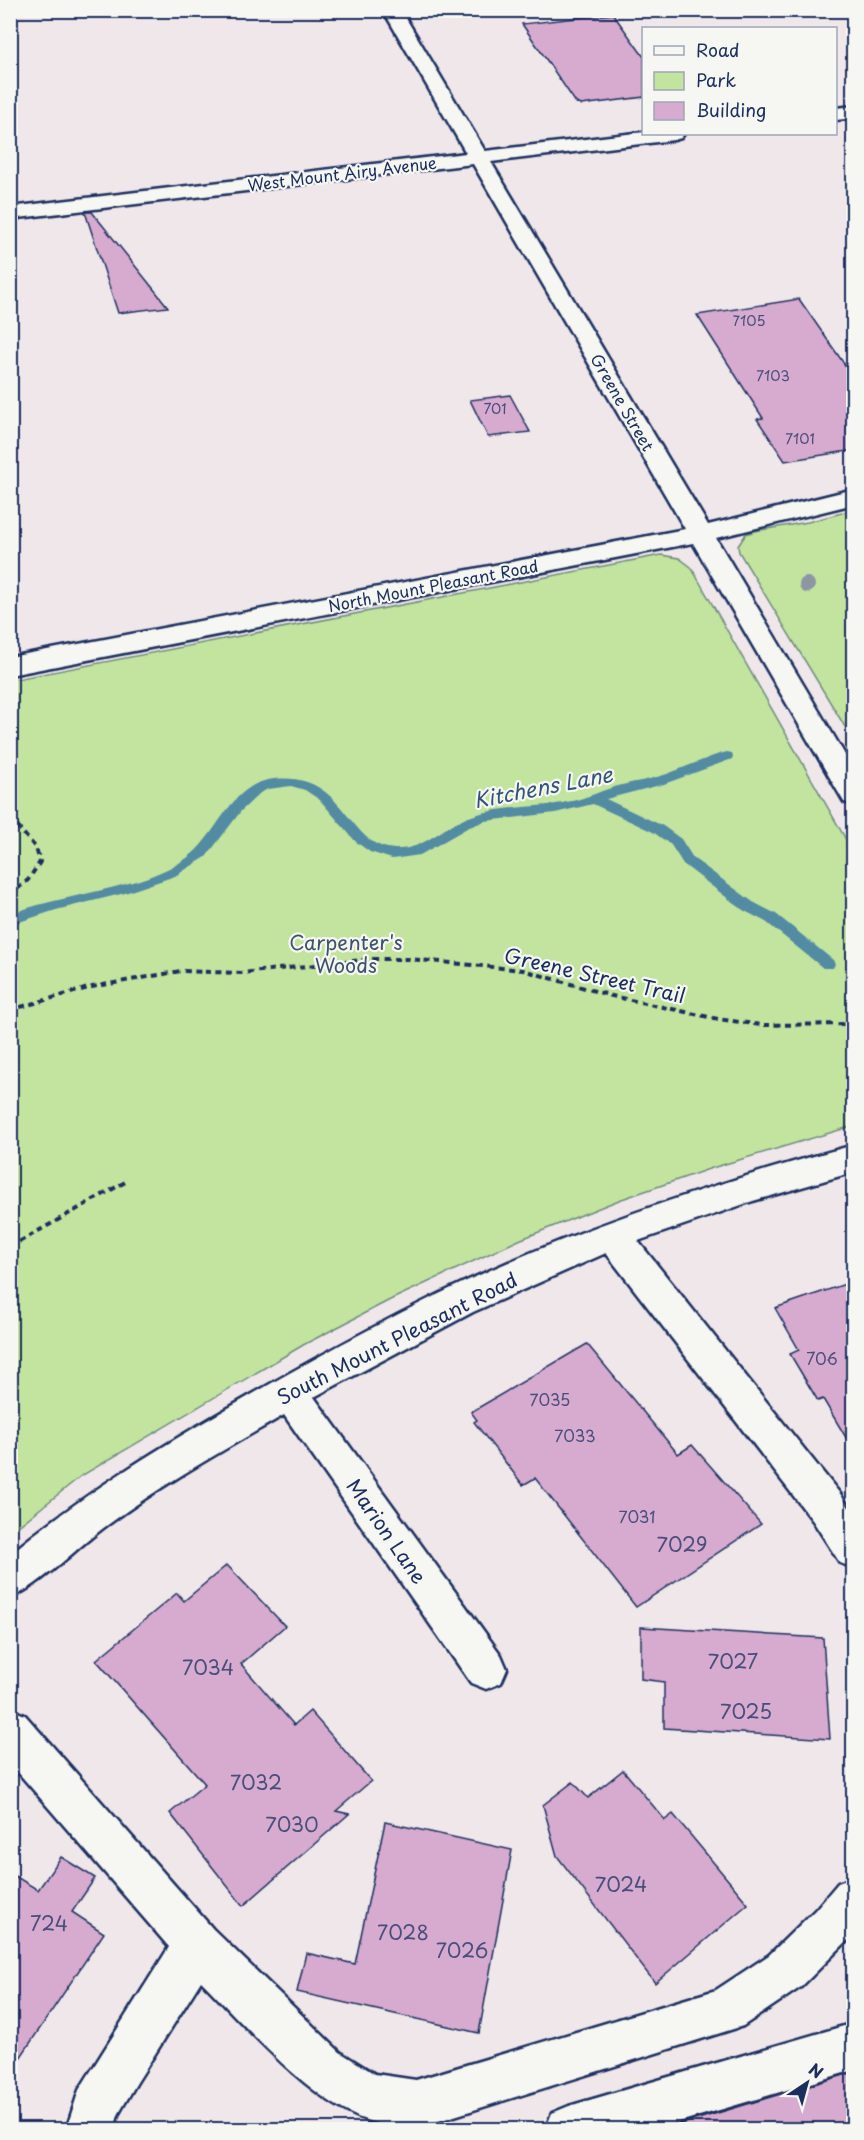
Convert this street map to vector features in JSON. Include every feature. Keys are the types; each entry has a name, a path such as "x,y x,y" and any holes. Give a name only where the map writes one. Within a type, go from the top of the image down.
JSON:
{"street":[{"name":"Greene Street","path":"392,10 854,795"},
{"path":"837,114 854,112"},
{"name":"West Mount Airy Avenue","path":"10,213 666,135"},
{"name":"North Mount Pleasant Road","path":"10,666 700,534 854,496"},
{"name":"South Mount Pleasant Road","path":"10,1578 107,1503 188,1451 289,1392 460,1301 698,1204 773,1179 854,1158"},
{"path":"614,1237 827,1508 854,1550"},
{"name":"Marion Lane","path":"289,1392 486,1669"},
{"path":"10,1730 197,1945 323,2069 368,2097 416,2104 727,2010 785,1971 831,1926 854,1899"},
{"path":"90,2130 96,2107 197,1945"},
{"path":"569,2130 854,2046"}],"path":[{"path":"10,818 36,848 40,862 35,873 21,888 10,895"},
{"name":"Greene Street Trail","path":"10,1010 92,987 181,971 242,972 372,959 409,959 523,970 612,996 718,1019 761,1025 854,1024"},
{"path":"10,1247 127,1181"}],"green space":[{"path":"854,510 853,740 739,552 738,546 746,534 755,531 808,522"},
{"name":"Carpenter's Woods","path":"661,555 679,558 691,567 853,852 853,1126 712,1168 619,1200 519,1240 390,1300 305,1344 81,1476 11,1532 11,680"}],"building":[{"path":"613,14 642,54 642,97 581,105 576,103 522,24"},
{"path":"85,212 92,212 168,307 118,313"},
{"path":"799,299 854,378 854,450 785,461 757,419 763,418 697,315"},
{"path":"510,395 530,432 488,437 470,400"},
{"path":"854,1281 854,1451 823,1399 818,1401 790,1354 799,1350 775,1308"},
{"path":"587,1344 678,1454 692,1445 761,1524 636,1607 535,1478 523,1485 474,1422 477,1420 471,1412"},
{"path":"227,1565 285,1626 241,1664 294,1725 310,1711 371,1781 336,1811 349,1814 243,1906 170,1813 205,1784 96,1660 177,1593 184,1601"},
{"path":"641,1627 823,1638 830,1739 664,1728 664,1682 641,1679"},
{"path":"623,1770 665,1820 673,1814 748,1904 655,1983 557,1856 543,1805 573,1782 588,1798"},
{"path":"385,1822 512,1850 479,2033 297,1992 306,1953 355,1964"},
{"path":"61,1857 95,1878 72,1912 104,1933 10,2073 10,1873 38,1890"},
{"path":"854,2072 854,2130 678,2130 678,2125"}],"waterway":[{"name":"Kitchens Lane","path":"593,800 619,790 660,781 727,756"},
{"name":"Kitchens Lane","path":"10,920 32,911 148,881 191,862 211,844 246,798 255,790 266,785 291,782 310,787 338,810 361,839 375,849 392,854 405,854 425,848 462,824 473,820 574,806 593,800"},
{"path":"593,800 614,807 658,829 676,842 688,861 748,906 771,918 828,964"}]}
